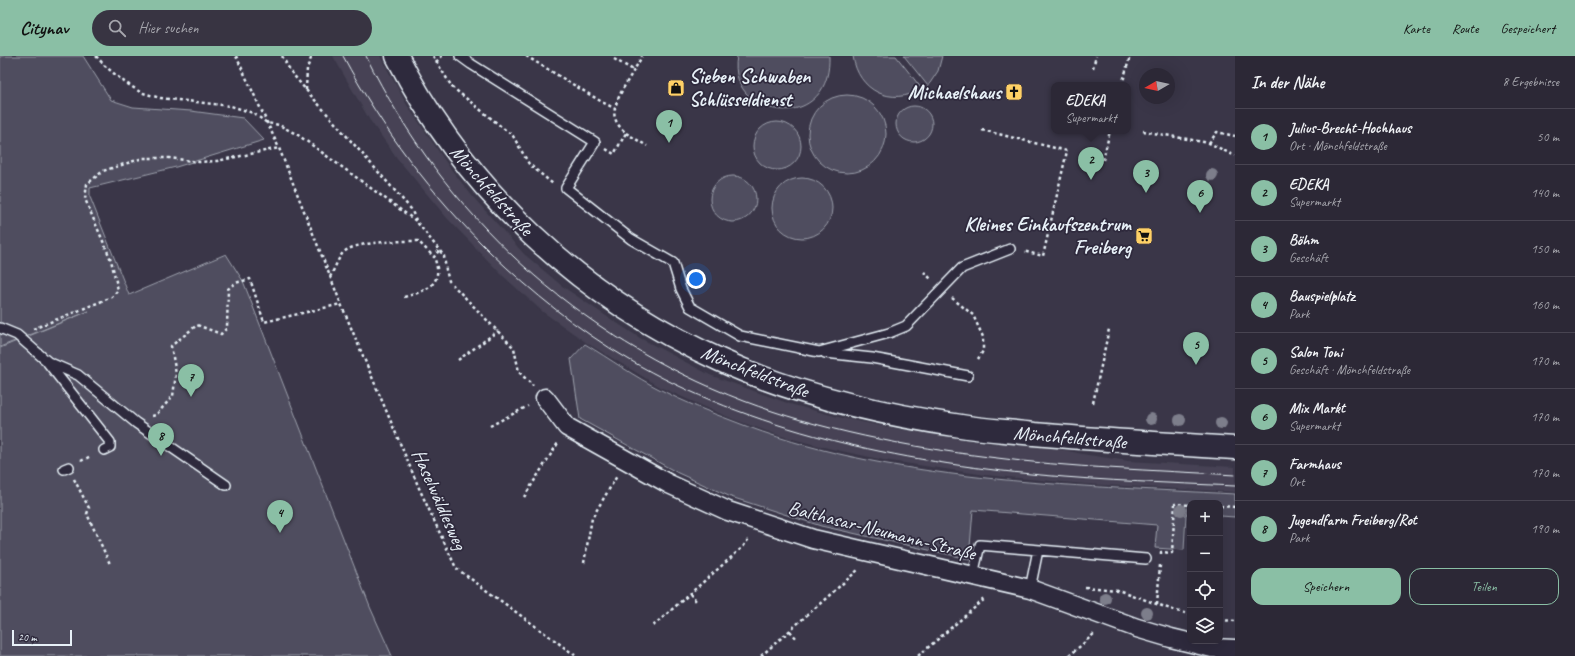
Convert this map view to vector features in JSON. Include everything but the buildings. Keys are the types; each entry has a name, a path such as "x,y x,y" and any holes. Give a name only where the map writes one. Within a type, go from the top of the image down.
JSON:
{"main road":[{"name":"Mönchfeldstraße","path":"397,56 409,79 440,129 500,203 541,243 582,278 636,316 681,341 720,360 763,378 809,394 858,407 955,425 1122,442 1235,448"}],"street":[{"name":"Balthasar-Neumann-Straße","path":"545,398 567,427 669,484 728,511 813,539 1030,589 1137,628 1171,638 1212,648 1235,649"}],"lane":[{"path":"460,56 595,142 566,188 631,239 673,263 681,289 690,307 740,336 819,352 872,358 968,376"},
{"path":"819,352 889,333 906,326 962,268 1010,248"},
{"path":"0,328 20,338 48,362 110,442 110,447 104,450"},
{"path":"48,362 78,375 136,424 226,486"},
{"path":"973,575 980,545 1146,559"},
{"path":"1030,589 1038,550"}],"path":[{"path":"96,56 105,66 123,81 140,92 160,98 231,106 253,113 267,123 279,125 298,135 416,221 444,256 449,281 514,348 519,372 545,398 490,426"},
{"name":"Haselwäldlesweg","path":"236,56 279,148 330,278 419,488 456,568 576,656"},
{"path":"282,56 291,72 306,90 411,209 416,221"},
{"path":"306,90 306,68 312,56"},
{"path":"433,56 452,87 513,136 529,164 557,188 566,188"},
{"path":"436,62 442,56"},
{"path":"526,56 614,108"},
{"path":"642,56 635,71 625,84 614,108 614,118 619,127 626,133 647,146"},
{"path":"1093,68 1096,56"},
{"path":"1123,82 1130,56"},
{"path":"614,59 635,71"},
{"path":"982,130 1067,151 1043,256 1010,248"},
{"path":"1143,131 1209,143 1235,156"},
{"path":"1209,143 1217,132 1235,136"},
{"path":"595,142 614,154 626,133"},
{"path":"1103,160 1109,134"},
{"path":"20,338 112,297 118,290 110,260 85,199 86,184 103,172 143,158 170,158 199,162 217,162 279,148"},
{"path":"330,278 342,253 360,245 403,241 418,242 434,257 438,267 436,281 424,291 404,297"},
{"path":"434,257 440,250"},
{"path":"156,415 173,396 176,374 171,346 197,325 221,334 227,328 228,289 235,283 250,279 264,322 341,304"},
{"path":"941,289 973,315 983,337 983,351 978,359"},
{"path":"1093,403 1109,329"},
{"path":"458,360 498,331"},
{"path":"524,497 567,427"},
{"path":"104,450 66,468 89,508 87,514 110,564"},
{"path":"584,563 592,518 626,460"},
{"path":"1157,604 1161,552 1172,553 1175,504 1187,504"},
{"path":"1223,506 1235,507"},
{"path":"653,626 743,547 761,522"},
{"path":"761,656 876,554"},
{"path":"918,656 1004,582"},
{"path":"1083,587 1118,590 1187,613"},
{"path":"690,594 696,601"},
{"path":"1069,656 1112,618"},
{"path":"1223,620 1235,621"},
{"path":"790,631 797,639"}],"shaded area":[{"path":"0,56 83,56 111,100 133,107 191,111 243,118 264,140 176,167 90,188 90,197 129,295 226,254 243,281 370,607 392,656 0,656 0,348 89,311 0,347"},
{"path":"333,56 380,56 407,105 450,168 473,197 524,254 562,286 603,314 640,338 710,375 790,404 838,417 887,427 988,443 1047,446 1082,454 1128,461 1235,467 1235,492 1084,484 986,475 884,460 781,436 735,420 662,388 587,343 543,312 502,275 447,218 397,158 369,119"},
{"path":"737,56 829,56 825,82 814,99 798,108 780,110 762,105 747,94 738,77"},
{"path":"853,56 896,56 922,89 910,94 899,96 888,96 878,92 869,87 862,78 856,68"},
{"path":"904,56 942,56 938,71 928,86"},
{"path":"847,95 862,98 875,106 883,119 886,134 883,149 875,162 862,170 847,173 832,170 819,162 811,149 808,134 811,119 819,106 832,98"},
{"path":"918,106 927,111 931,117 931,131 927,137 918,142 910,142 901,137 897,131 896,120 901,111 907,107"},
{"path":"777,122 786,124 794,129 799,137 801,146 799,155 794,163 786,168 777,170 768,168 760,163 755,155 753,146 755,137 760,129 768,124"},
{"path":"733,176 746,180 752,186 756,199 752,212 746,218 733,222 720,218 714,212 710,199 714,186 720,180"},
{"path":"802,178 818,183 823,187 827,192 832,208 827,224 823,229 818,233 802,238 786,233 781,229 777,224 772,208 777,192 781,187 786,183"},
{"path":"585,344 642,379 679,399 733,421 793,442 854,457 917,469 980,477 1108,488 1235,494 1235,517 1223,516 1223,500 1187,500 1184,550 1155,548 1157,525 973,510 969,559 821,526 731,497 678,473 580,419 571,359"}],"tram line":[{"path":"343,56 358,83 391,135 448,208 491,253 556,310 591,336 628,359 675,384 724,406 775,424 881,452 935,462 1065,477 1235,486"},
{"path":"366,56 398,114 435,168 476,219 522,264 572,306 626,343 683,374 744,401 803,421 896,443 958,453 1050,464 1235,475"}],"place":[{"name":"Sieben Schwaben Schlüsseldienst","path":"676,88"},
{"name":"Michaelshaus","path":"1014,92"},
{"name":"Julius-Brecht-Hochhaus","path":"669,143"},
{"name":"EDEKA","path":"1091,180"},
{"name":"Böhm","path":"1146,193"},
{"name":"Mix Markt","path":"1200,213"},
{"name":"Kleines Einkaufszentrum Freiberg","path":"1144,236"},
{"name":"Salon Toni","path":"1196,365"},
{"name":"Farmhaus","path":"191,397"},
{"name":"Jugendfarm Freiberg/Rot","path":"161,456"},
{"name":"Bauspielplatz","path":"280,533"}]}
